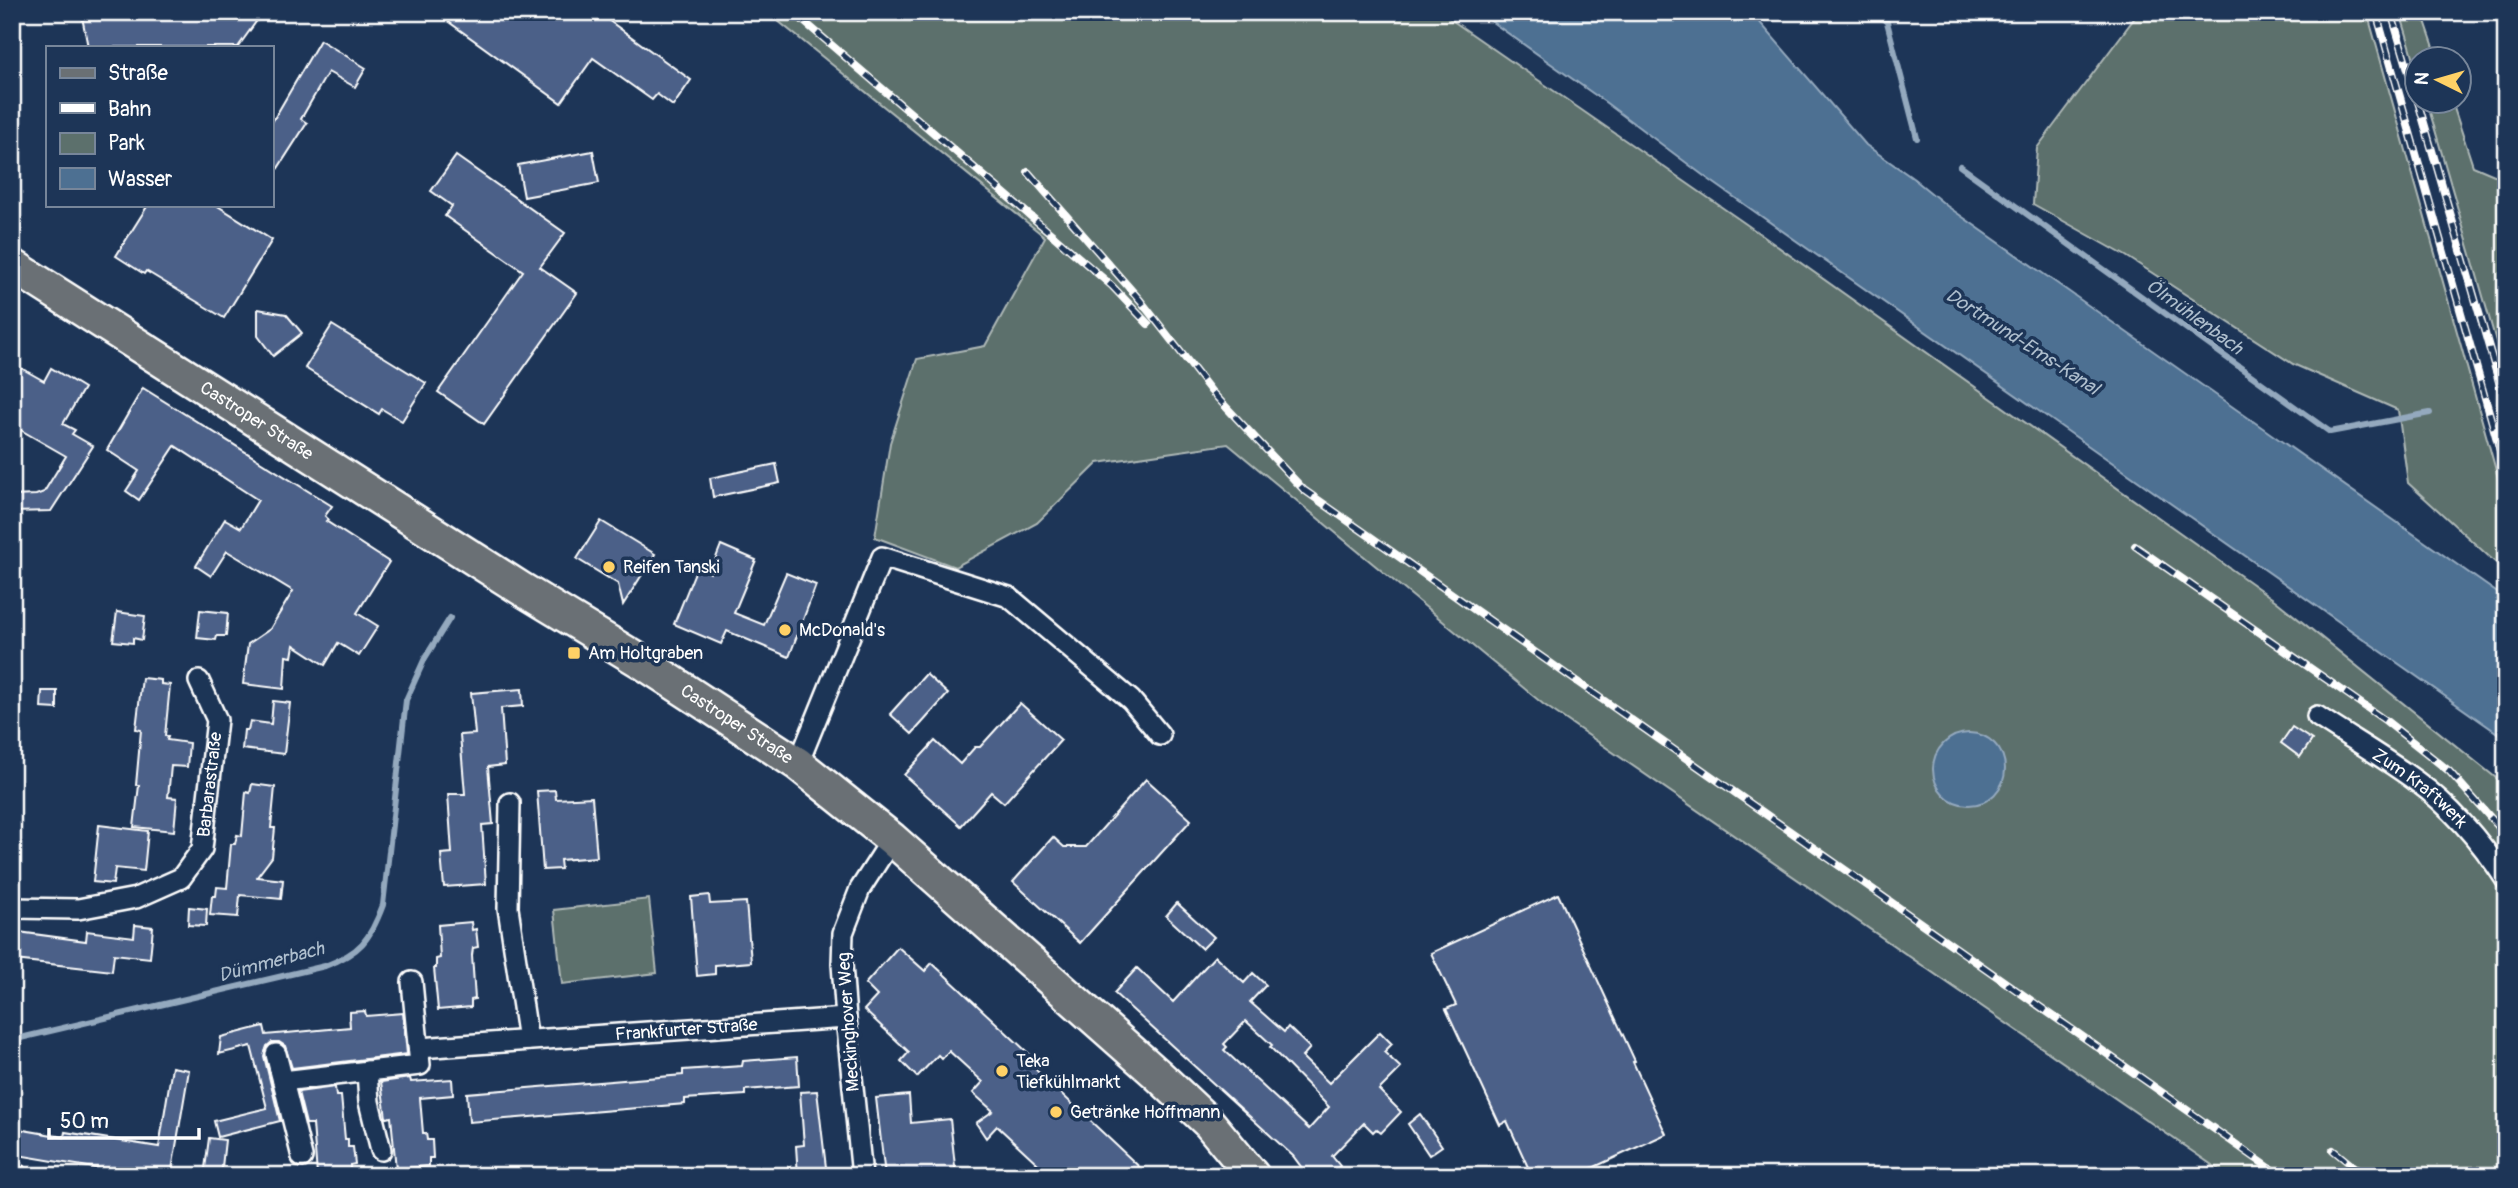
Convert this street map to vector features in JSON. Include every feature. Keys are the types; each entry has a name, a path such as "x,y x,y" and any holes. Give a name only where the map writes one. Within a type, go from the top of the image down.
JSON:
{"main road":[{"name":"Castroper Straße","path":"12,265 520,588 645,664 798,764 892,839 1174,1090 1209,1123 1253,1176"}],"street":[{"path":"798,764 882,557 1009,597 1130,700 1160,735"},
{"name":"Barbarastraße","path":"12,908 78,909 136,898 181,878 202,849 217,720 199,681"},
{"name":"Zum Kraftwerk","path":"2317,716 2417,781 2457,817 2491,857 2506,880"},
{"path":"510,803 508,908 528,1040"},
{"name":"Meckinghover Weg","path":"862,1176 846,1018 843,933 860,889 892,839"},
{"path":"283,1081 420,1065 412,982"},
{"name":"Frankfurter Straße","path":"419,1048 846,1018"},
{"path":"276,1054 302,1157"},
{"path":"367,1071 369,1102 381,1150"},
{"path":"12,1175 19,1176"}],"green space":[{"path":"767,12 1440,12 1746,224 2276,601 2506,786 2506,1176 2228,1176 1543,704 1228,444 1098,463 1037,523 955,567 875,537 890,443 917,359 985,346 1045,237"},
{"path":"2139,12 2367,12 2506,506 2506,572 2408,483 2398,410 2293,364 2126,256 2033,204 2037,148"},
{"path":"2400,12 2422,12 2434,46 2410,46"},
{"path":"2431,116 2457,116 2473,166 2506,180 2506,376"},
{"path":"649,899 657,973 562,984 554,910"}],"water":[{"name":"Dortmund-Ems-Kanal","path":"1478,12 1751,12 1866,145 1947,206 2506,599 2506,739 1704,176"},
{"path":"1969,733 1989,739 1999,749 2005,769 1999,789 1989,799 1969,805 1949,799 1939,789 1933,769 1939,749 1949,739"}],"building":[{"path":"81,12 263,12 239,46 88,46"},
{"path":"435,12 597,12 691,80 673,106 657,94 652,100 593,58 561,103"},
{"path":"320,40 366,68 355,87 328,72 301,119 307,123 273,176 273,121"},
{"path":"593,151 599,183 524,197 518,165"},
{"path":"456,156 565,233 540,267 577,293 484,424 438,392 523,271 445,216 452,206 431,191"},
{"path":"147,206 218,206 272,240 224,318 116,256"},
{"path":"258,309 286,314 302,333 273,356 258,336"},
{"path":"332,325 426,383 402,421 382,409 379,414 305,368"},
{"path":"12,363 44,381 51,368 84,388 63,424 75,430 72,434 93,446 51,511 12,512 12,496 44,492 66,456 12,425"},
{"path":"143,388 332,506 325,516 328,519 326,521 389,562 357,613 378,626 359,656 338,643 325,665 294,645 292,657 286,656 284,689 243,684 248,644 270,629 293,591 227,551 211,576 196,566 225,519 241,528 258,500 175,446 139,500 126,491 139,471 107,450"},
{"path":"776,464 780,483 713,497 710,478"},
{"path":"601,521 655,554 623,605 618,584 577,559"},
{"path":"721,545 756,560 734,613 764,625 786,573 816,585 789,657 727,631 721,644 674,624 697,567 710,573"},
{"path":"200,610 228,613 226,636 217,636 216,640 197,638"},
{"path":"117,612 145,616 142,640 133,638 133,643 113,641"},
{"path":"926,674 948,694 912,734 890,714"},
{"path":"142,678 161,680 161,684 170,685 165,736 168,736 167,740 189,743 187,767 171,766 168,797 177,798 174,831 134,827 141,730 136,729"},
{"path":"522,689 523,706 501,708 505,765 488,767 493,824 482,825 486,884 444,887 441,854 452,853 448,794 465,794 460,735 475,734 471,693"},
{"path":"42,691 57,691 57,709 41,708"},
{"path":"273,701 290,703 284,754 242,749 244,730 248,730 250,721 271,724"},
{"path":"1020,703 1061,740 1004,803 991,792 961,826 904,775 935,741 960,764 975,747 980,747"},
{"path":"2292,727 2312,740 2300,757 2281,743"},
{"path":"1146,779 1191,820 1080,943 1013,882 1053,837 1064,847 1086,847"},
{"path":"252,784 275,787 271,828 275,828 272,857 257,877 283,880 281,899 240,895 238,917 210,915 212,896 216,896 217,887 227,888 231,844 235,844 237,835 242,836 246,792 250,793"},
{"path":"555,790 556,799 592,797 597,857 560,860 561,869 543,870 537,791"},
{"path":"99,825 148,831 144,871 115,868 113,884 93,882"},
{"path":"1558,894 1666,1134 1575,1176 1532,1176 1507,1121 1500,1125 1446,1009 1456,1005 1431,953"},
{"path":"709,895 710,904 746,902 751,962 715,965 715,974 697,976 691,897"},
{"path":"1177,903 1214,937 1202,949 1166,916"},
{"path":"189,907 207,909 206,926 188,925"},
{"path":"471,922 472,930 476,929 478,947 473,948 472,955 475,999 471,1000 471,1007 438,1010 434,968 436,959 440,958 438,925"},
{"path":"135,925 153,927 150,958 114,954 112,971 15,960 18,932 86,941 87,931 134,937"},
{"path":"898,947 925,971 932,963 1040,1064 1035,1069 1149,1176 1051,1176 997,1126 986,1138 976,1123 993,1111 973,1093 983,1082 949,1051 942,1059 938,1055 917,1077 901,1061 909,1052 864,1010 877,996 865,984"},
{"path":"1215,956 1244,983 1253,973 1266,985 1250,1002 1284,1032 1288,1027 1310,1048 1302,1057 1329,1083 1380,1032 1392,1044 1384,1052 1401,1068 1379,1090 1401,1112 1381,1133 1376,1129 1373,1132 1364,1123 1332,1156 1340,1166 1328,1176 1308,1176 1293,1156 1114,993 1137,968 1173,1002","holes":["1246,1021 1272,1045 1270,1047 1329,1107 1309,1129 1224,1050 1227,1047 1224,1044"]},
{"path":"365,1011 366,1016 403,1013 407,1054 292,1068 285,1046 272,1042 267,1046 264,1056 280,1121 218,1137 214,1121 267,1108 251,1046 219,1054 221,1037 264,1026 266,1035 350,1027 349,1012"},
{"path":"797,1057 799,1086 745,1090 745,1095 685,1099 685,1104 469,1122 467,1093 683,1075 683,1070 742,1066 743,1061"},
{"path":"172,1067 189,1070 171,1176 141,1176 12,1154 12,1128 64,1137 65,1132 159,1147"},
{"path":"410,1078 411,1082 452,1079 453,1095 420,1098 423,1133 426,1133 427,1140 432,1140 433,1158 429,1158 429,1166 396,1169 391,1117 386,1118 381,1082"},
{"path":"335,1087 336,1096 341,1096 345,1139 348,1139 348,1147 353,1147 355,1164 350,1165 350,1172 317,1175 313,1124 306,1124 298,1092"},
{"path":"817,1091 827,1176 798,1176 796,1146 804,1145 800,1092"},
{"path":"909,1095 911,1123 950,1119 956,1176 885,1176 876,1098"},
{"path":"1420,1114 1442,1146 1429,1155 1408,1124"},
{"path":"209,1138 225,1140 221,1176 204,1176"}],"waterway":[{"name":"Ölmühlenbach","path":"1875,12 1887,22 1917,138"},
{"name":"Ölmühlenbach","path":"1960,166 2330,432 2430,413"},
{"name":"Dümmerbach","path":"12,1040 325,966 347,956 362,944 383,905 406,700 425,658 450,618"}],"railway":[{"path":"793,12 1112,286 1148,324"},
{"path":"2376,12 2506,472"},
{"path":"2391,12 2402,49"},
{"path":"2422,116 2506,406"},
{"path":"1028,172 1140,300 1211,391 1304,490 2281,1176"},
{"path":"2135,546 2386,721 2449,771 2506,835"},
{"path":"2333,1150 2365,1176"}],"place":[{"name":"Reifen Tanski","path":"609,567"},
{"name":"McDonald's","path":"785,630"},
{"name":"Am Holtgraben","path":"574,653"},
{"name":"Teka Tiefkühlmarkt","path":"1002,1071"},
{"name":"Getränke Hoffmann","path":"1056,1112"}]}
